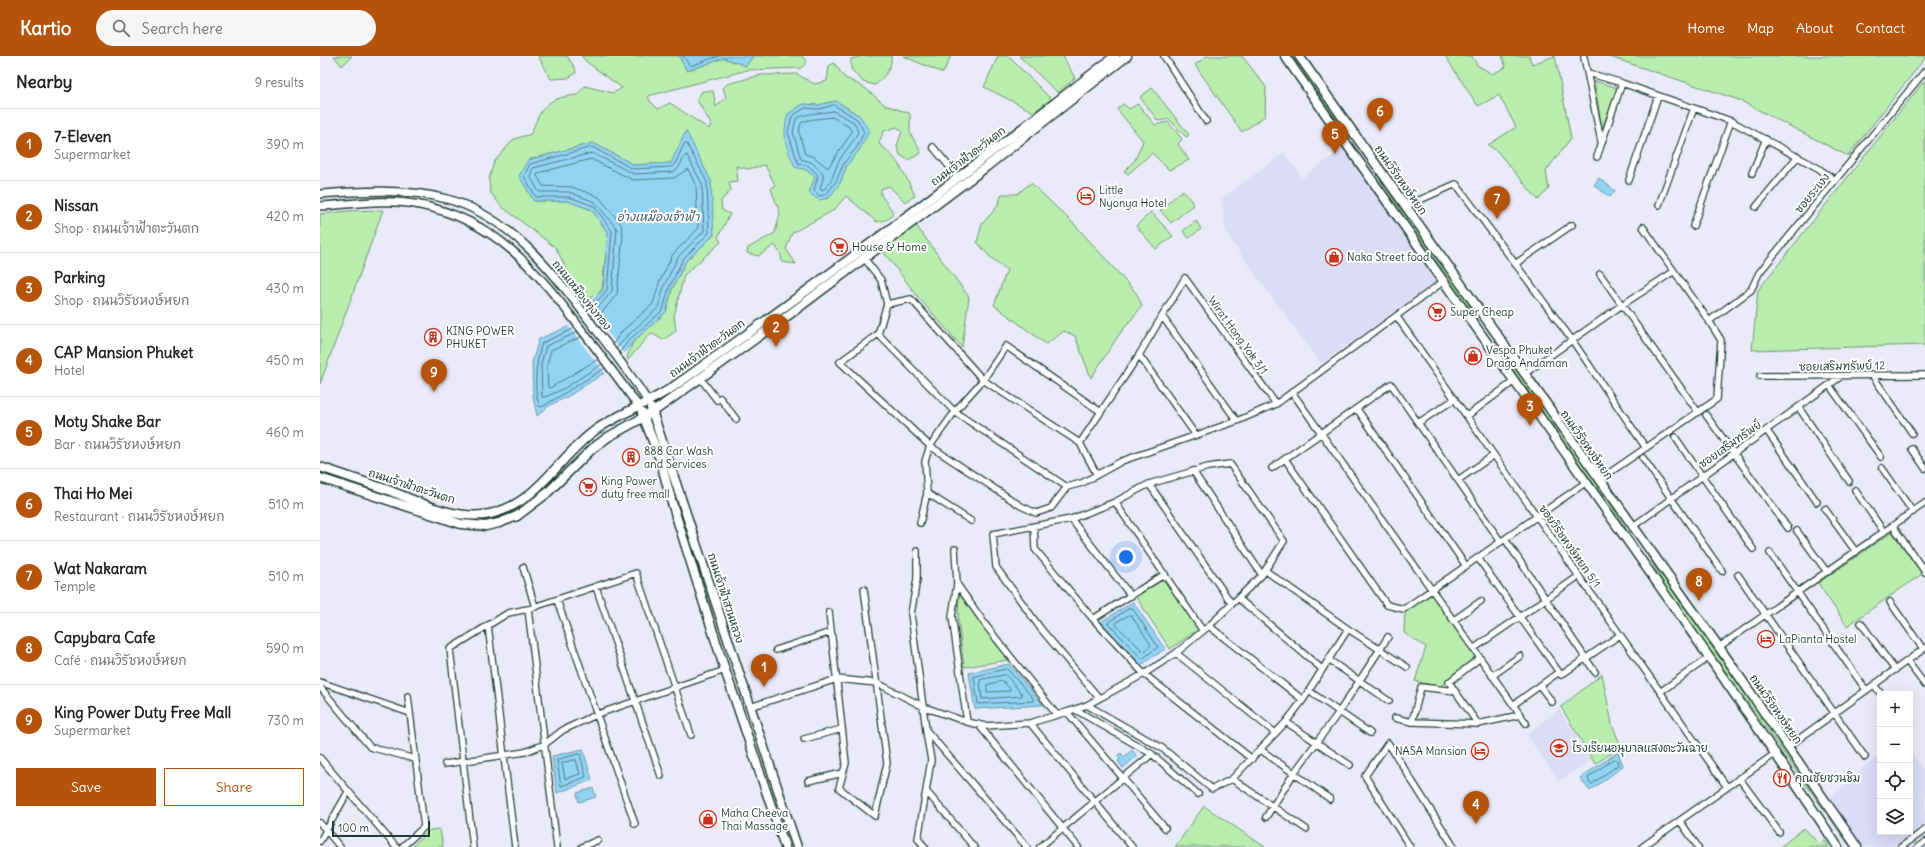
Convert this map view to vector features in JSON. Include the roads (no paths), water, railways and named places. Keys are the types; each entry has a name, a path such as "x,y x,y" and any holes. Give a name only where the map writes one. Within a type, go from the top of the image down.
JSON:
{"main road":[{"name":"ถนนเจ้าฟ้าตะวันตก","path":"320,467 450,511 477,515 491,513 512,506 529,495 552,475 587,437 599,428 648,402 762,322 958,178 1115,56"},
{"name":"ถนนเจ้าฟ้าตะวันตก","path":"320,478 451,522 481,526 499,523 512,518 525,511 546,494 592,449 608,437 653,412 701,379 986,167 1127,56"},
{"name":"ถนนวิรัชหงษ์หยก","path":"1285,56 1444,281 1513,382 1776,753 1838,847"},
{"name":"ถนนวิรัชหงษ์หยก","path":"1299,56 1649,551 1789,746 1857,847"},
{"path":"1344,141 1354,133"},
{"path":"1476,327 1486,320"},
{"name":"ถนนเจ้าฟ้าสวนหลวง","path":"648,402 653,412 797,847"},
{"name":"ถนนเจ้าฟ้าสวนหลวง","path":"639,407 660,459 672,503 725,670 785,847"},
{"path":"1639,558 1649,551"},
{"path":"763,782 774,779"}],"street":[{"path":"1164,56 1206,122"},
{"path":"1584,57 1602,140"},
{"name":"ซอยระเงง","path":"1709,321 1751,290 1759,273 1925,71"},
{"path":"1588,73 1622,83 1731,121 1798,156 1835,180"},
{"path":"1597,157 1622,83"},
{"path":"1629,180 1658,96"},
{"path":"1659,205 1694,108"},
{"path":"1693,226 1731,121"},
{"path":"1752,173 1766,140"},
{"path":"933,147 958,178"},
{"path":"1756,207 1798,156"},
{"path":"1406,206 1456,184 1572,340 1646,448"},
{"name":"ถนนเหมืองทุ่งทอง","path":"322,194 410,192 448,200 485,215 523,244 558,279 628,371 648,402"},
{"path":"322,194 323,206"},
{"name":"ถนนเหมืองทุ่งทอง","path":"323,206 402,203 419,205 460,216 495,237 517,254 547,284 639,407"},
{"path":"1515,264 1572,225"},
{"path":"1599,480 1717,399 1721,340 1673,272 1644,227"},
{"path":"864,258 880,280 887,304 878,334 840,362 930,446 1021,506 1036,513 1051,508 1067,486 1082,483 1122,461 1195,434 1237,421 1276,404 1397,317 1444,281"},
{"path":"1524,374 1622,305 1673,272"},
{"path":"1600,274 1698,412"},
{"name":"Wirat Hong Yok 3/1","path":"1162,316 1185,278 1276,404"},
{"path":"887,304 911,299 983,380 1080,443 1097,475"},
{"path":"1080,443 1139,355 1162,316 1237,421"},
{"name":"ซอยวิรัชหงษ์หยก 5/1","path":"1397,317 1727,787"},
{"path":"878,334 955,412 1067,486"},
{"path":"920,523 927,493 925,461 930,446 955,412 983,380 1006,346 1101,412"},
{"path":"1139,355 1195,434"},
{"path":"1872,375 1912,433"},
{"name":"ซอยเสริมทรัพย์ 12","path":"1760,376 1840,377 1872,375 1925,375"},
{"name":"ซอยเสริมทรัพย์","path":"1632,527 1840,377"},
{"path":"701,379 717,400 720,398 736,419"},
{"path":"1467,416 1513,382"},
{"path":"1272,468 1390,384 1458,480 1546,599 1595,672"},
{"path":"1829,385 1881,456"},
{"path":"1292,392 1433,589 1473,649 1526,723"},
{"path":"1418,423 1455,399"},
{"path":"1358,408 1466,566"},
{"path":"1799,408 1849,481"},
{"path":"1706,415 1788,528"},
{"path":"1767,431 1817,502"},
{"path":"1675,437 1753,549"},
{"path":"1912,449 1925,468"},
{"path":"1458,480 1494,456"},
{"path":"1643,458 1722,571"},
{"path":"1285,459 1387,605 1404,609 1585,483"},
{"path":"750,707 837,679 877,682 924,707 967,722 985,726 1030,723 1076,710 1088,705 1144,674 1176,653 1203,631 1264,573 1284,542 1230,464 1193,471 1149,484 1115,502 1071,519 993,534 996,567 1041,629 1100,698"},
{"path":"1882,468 1913,512"},
{"path":"1193,471 1264,573 1407,667"},
{"path":"1149,484 1232,604"},
{"path":"1855,490 1884,532"},
{"path":"927,493 971,521"},
{"path":"1115,502 1203,631"},
{"path":"1719,647 1925,504"},
{"path":"1825,509 1856,552"},
{"path":"1071,519 1131,596"},
{"path":"1893,526 1925,572"},
{"path":"1034,527 1035,549 1093,619 1144,674 1252,759"},
{"path":"1797,531 1827,572"},
{"path":"955,549 957,584 952,616 967,722"},
{"path":"918,551 917,579 912,614 931,760 918,839 925,847"},
{"path":"1770,553 1866,690"},
{"path":"1478,558 1561,675 1620,635"},
{"path":"523,567 535,607"},
{"path":"473,847 450,649 508,612 535,607 636,573 673,687 691,735"},
{"path":"1093,619 1165,574"},
{"path":"1738,575 1864,757"},
{"path":"1473,649 1580,576"},
{"path":"957,584 987,627 1057,715"},
{"path":"596,587 661,776"},
{"path":"829,612 846,763 839,788 875,816 887,763 864,589"},
{"path":"1238,598 1322,669"},
{"path":"557,600 598,714 635,824"},
{"path":"1454,620 1481,601"},
{"path":"1789,746 1924,648 1890,602"},
{"path":"528,609 557,847"},
{"path":"1861,623 1895,670"},
{"path":"488,626 515,847"},
{"path":"1209,626 1303,700"},
{"path":"1088,705 1162,748 1212,789 1232,779 1261,750 1274,732 1286,722 1309,691 1348,629"},
{"path":"776,650 831,632"},
{"path":"1266,817 1294,774 1339,712 1388,637"},
{"path":"1176,653 1274,732"},
{"path":"1492,676 1520,656"},
{"path":"1478,724 1449,682 1480,658"},
{"path":"1660,692 1708,658"},
{"path":"1329,660 1358,682 1389,701"},
{"path":"1907,661 1925,685"},
{"path":"445,764 525,752 545,744 562,730 598,714 725,670"},
{"path":"1513,705 1559,672"},
{"path":"320,682 410,713"},
{"path":"1874,684 1879,691"},
{"path":"1540,686 1552,702"},
{"path":"320,687 370,747 415,759"},
{"path":"1412,722 1421,687 1455,691"},
{"path":"1309,691 1370,733"},
{"path":"402,847 424,827 408,696"},
{"path":"1076,710 1152,754 1198,794"},
{"path":"1067,712 1165,828"},
{"path":"1395,718 1412,722 1478,724 1520,715"},
{"path":"1286,722 1350,765"},
{"path":"1030,723 1132,847"},
{"path":"978,724 1078,847"},
{"path":"804,739 842,729"},
{"path":"926,730 1027,847"},
{"path":"1410,847 1365,776 1388,743 1454,847"},
{"path":"1261,750 1330,799"},
{"path":"1642,847 1776,753"},
{"path":"1040,847 1152,754"},
{"path":"320,758 396,847"},
{"path":"808,781 843,773"},
{"path":"1739,778 1779,832"},
{"path":"1232,779 1306,829"},
{"path":"926,791 974,847"},
{"path":"320,842 348,792"},
{"path":"1680,821 1698,847"},
{"path":"320,823 340,847"},
{"path":"1901,847 1925,830"},
{"path":"582,847 598,840"},
{"path":"1918,847 1925,842"}],"water":[{"path":"679,56 753,56 746,66 724,58 687,71"},
{"path":"836,101 860,116 869,131 860,149 847,165 840,183 829,198 819,200 809,193 815,177 806,170 795,167 787,146 785,135 786,122 788,114 803,104 818,105"},
{"name":"อ่างเหมืองเจ้าฟ้า","path":"686,131 711,181 714,235 686,261 672,289 666,312 633,342 612,368 567,397 550,405 537,416 533,396 532,363 539,339 572,325 603,289 608,233 592,210 568,201 534,201 519,176 528,160 593,143 634,165 671,163"},
{"path":"1599,178 1615,191 1610,197 1594,185"},
{"path":"1133,602 1165,649 1141,665 1101,622"},
{"path":"1009,664 1043,705 975,709 969,673"},
{"path":"583,749 592,780 557,793 552,756"},
{"path":"1132,750 1137,756 1123,768 1118,761 1120,759 1117,756 1121,753 1124,757"},
{"path":"1618,752 1623,766 1590,791 1580,778"},
{"path":"593,788 596,797 579,802 577,793"}],"place":[{"name":"Thai Ho Mei","path":"1380,131"},
{"name":"Moty Shake Bar","path":"1335,154"},
{"name":"Little Nyonya Hotel","path":"1086,196"},
{"name":"Wat Nakaram","path":"1497,219"},
{"name":"House & Home","path":"839,247"},
{"name":"Naka Street food","path":"1334,257"},
{"name":"Super Cheap","path":"1437,312"},
{"name":"KING POWER PHUKET","path":"433,337"},
{"name":"Nissan","path":"776,347"},
{"name":"Vespa Phuket Drago Andaman","path":"1473,356"},
{"name":"King Power Duty Free Mall","path":"434,392"},
{"name":"Parking","path":"1530,426"},
{"name":"888 Car Wash and Services","path":"631,457"},
{"name":"King Power duty free mall","path":"588,487"},
{"name":"Capybara Cafe","path":"1699,601"},
{"name":"LaPianta Hostel","path":"1766,639"},
{"name":"7-Eleven","path":"764,687"},
{"name":"โรงเรียนอนุบาลแสงตะวันฉาย","path":"1559,748"},
{"name":"NASA Mansion","path":"1480,751"},
{"name":"คุณชัยชวนชิม","path":"1782,778"},
{"name":"Maha Cheeva Thai Massage","path":"708,819"},
{"name":"CAP Mansion Phuket","path":"1476,824"}]}
